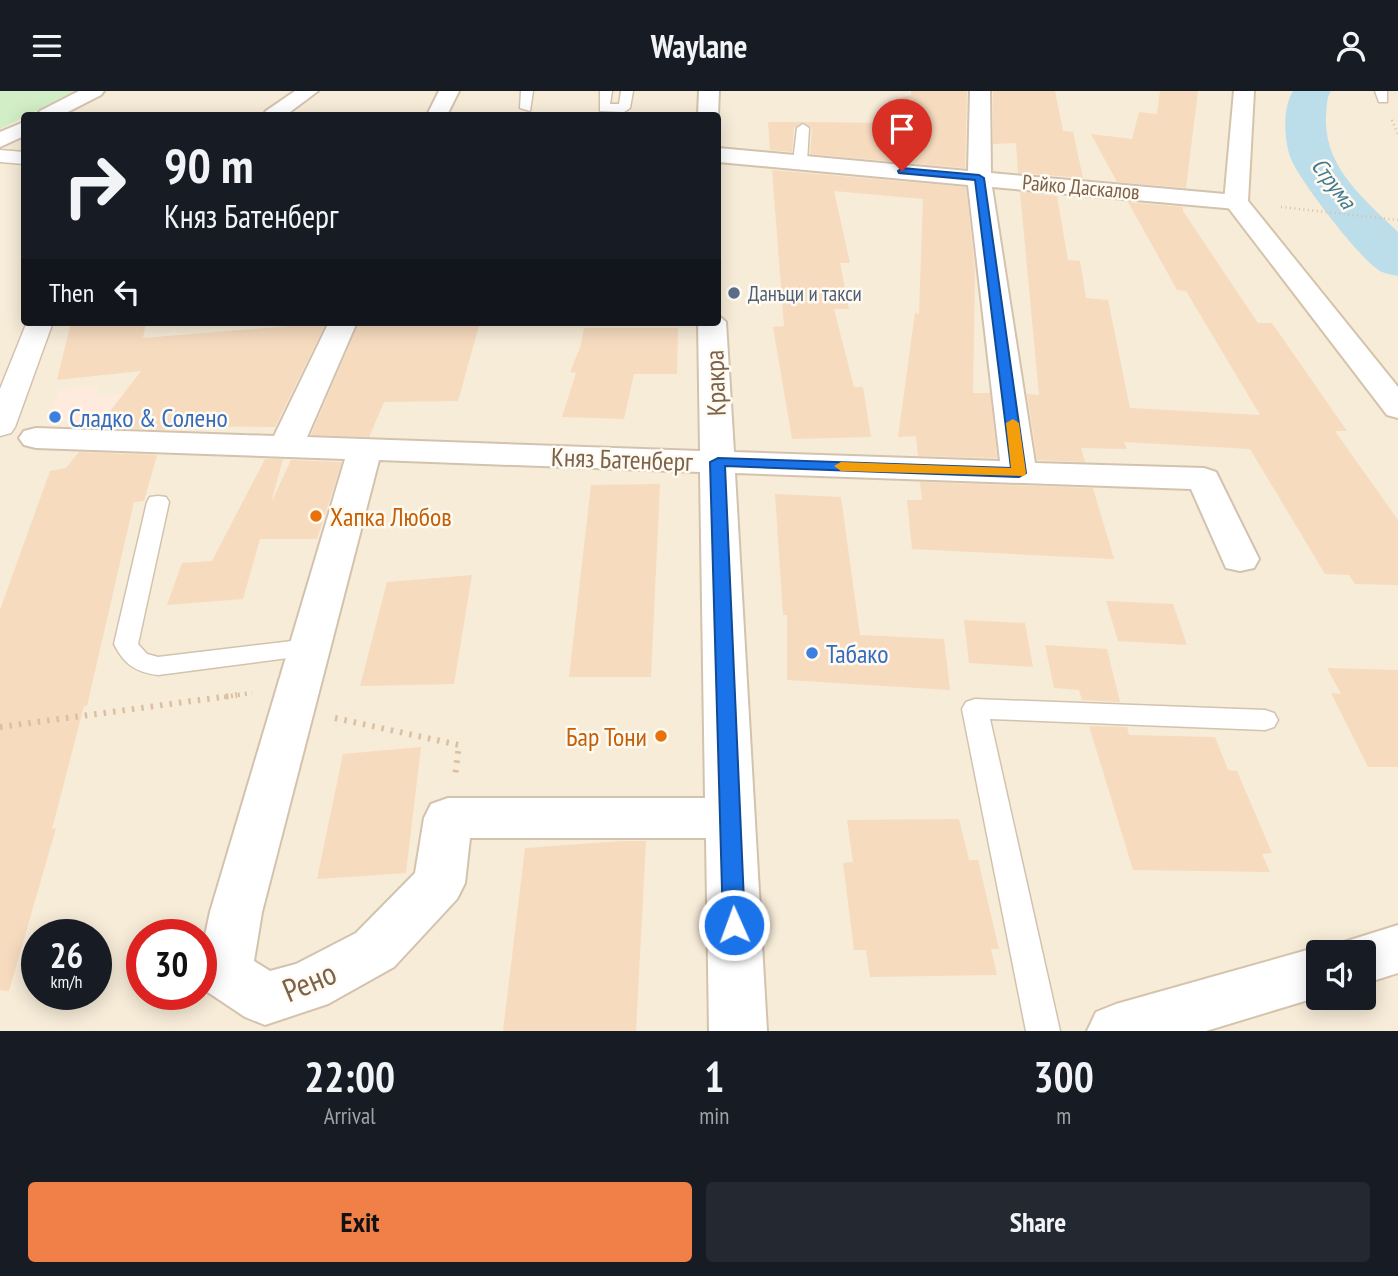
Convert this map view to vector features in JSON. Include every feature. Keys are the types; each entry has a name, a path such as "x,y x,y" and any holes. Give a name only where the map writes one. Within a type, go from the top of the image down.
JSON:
{"street":[{"path":"53,112 94,91"},
{"path":"277,112 308,91"},
{"path":"438,112 449,91"},
{"path":"708,112 709,91"},
{"path":"979,91 979,178 1019,473"},
{"path":"1244,91 1236,202 1398,408"},
{"path":"0,140 21,130"},
{"name":"Райко Даскалов","path":"721,155 1236,202"},
{"path":"0,156 21,158"},
{"path":"0,427 38,326"},
{"path":"286,447 341,326"},
{"name":"Кракра","path":"712,326 737,1031"},
{"name":"Княз Батенберг","path":"36,438 1204,479 1240,559"},
{"name":"Рено","path":"365,450 236,912 225,973 265,999 308,986 375,950 439,883 448,818"},
{"path":"448,818 730,818"},
{"path":"1376,955 1398,949"},
{"path":"1116,1031 1306,976"}],"lane":[{"path":"526,109 527,91"},
{"path":"606,91 604,108 615,109 624,108 627,91"},
{"path":"800,162 803,128"},
{"path":"158,502 126,644 133,658 143,664 300,681"},
{"path":"1043,1031 975,709 1265,720"}],"path":[{"path":"1236,202 1398,220"},
{"path":"0,727 300,681 459,745 448,818"}],"shaded area":[{"path":"0,91 1398,91 1398,1031 0,1031"},
{"path":"98,387 95,396 123,394 99,426 49,421 59,390"}],"green space":[{"path":"0,91 75,91 34,112 21,112 21,118 0,129"}],"building":[{"path":"911,91 967,91 965,168 810,154 812,128 804,122 886,123 888,101 911,95"},
{"path":"993,91 1055,91 1063,131 1073,132 1083,178 1018,173 1016,143 993,144"},
{"path":"1160,91 1198,91 1186,188 1117,182 1091,134 1132,139 1139,112 1157,114"},
{"path":"768,122 804,122 794,128 792,152 770,150"},
{"path":"772,170 966,187 975,270 973,393 990,393 997,458 918,456 916,436 898,437 915,313 919,314 923,199 834,191 850,263 840,263 849,309 834,309 854,387 863,387 871,437 792,439 773,327 784,326"},
{"path":"1020,192 1057,196 1068,260 1080,261 1086,298 1108,300 1130,408 1260,415 1186,291 1177,290 1128,202 1183,207 1183,211 1258,323 1272,323 1347,431 1335,431 1398,520 1398,585 1355,584 1349,575 1325,574 1250,449 1124,442 1127,449 1081,448 1085,462 1037,460 1027,394 1039,395"},
{"path":"70,326 145,326 143,338 289,326 325,326 275,427 166,426 165,430 98,427 141,371 57,380"},
{"path":"357,326 479,326 458,401 384,402 369,437 311,435"},
{"path":"584,328 678,328 677,374 634,374 624,419 562,417 576,373 570,372 581,345"},
{"path":"79,452 157,455 144,501 134,502 87,706 84,706 52,829 56,828 30,919 21,919 21,949 9,991 0,990 0,610 50,471 66,468"},
{"path":"265,459 283,459 271,503 291,460 342,462 317,539 260,539 243,599 167,605 182,563 212,561"},
{"path":"920,482 1093,488 1114,559 912,549 907,500 922,500"},
{"path":"660,484 651,677 569,677 591,485"},
{"path":"775,494 841,497 860,635 944,639 950,690 787,680 787,615 783,615"},
{"path":"472,575 454,684 360,686 387,582"},
{"path":"1106,601 1173,604 1187,645 1118,641"},
{"path":"964,620 1025,623 1033,667 969,663"},
{"path":"1045,645 1107,649 1120,702 1082,700 1079,690 1054,688"},
{"path":"1327,668 1398,670 1398,767 1368,767 1331,693 1341,694"},
{"path":"1089,726 1127,727 1129,735 1215,737 1228,770 1237,771 1272,853 1262,854 1270,872 1133,870"},
{"path":"421,747 406,873 317,879 343,754"},
{"path":"959,819 969,860 978,860 999,949 991,949 997,975 870,977 866,950 854,950 843,863 853,862 847,820"},
{"path":"646,841 636,1031 503,1031 525,848"}],"waterway":[{"name":"Струма","path":"1312,91 1309,95 1306,132 1313,160 1345,207 1398,261"}],"slow traffic":[{"path":"841,466 1019,473 1013,423"}],"place":[{"name":"Данъци и такси","path":"734,293"},
{"name":"Сладко & Солено","path":"55,417"},
{"name":"Хапка Любов","path":"316,516"},
{"name":"Табако","path":"812,653"},
{"name":"Бар Тони","path":"661,736"}],"route":[{"path":"734,925 718,462 1019,473 979,178 902,171"}]}
